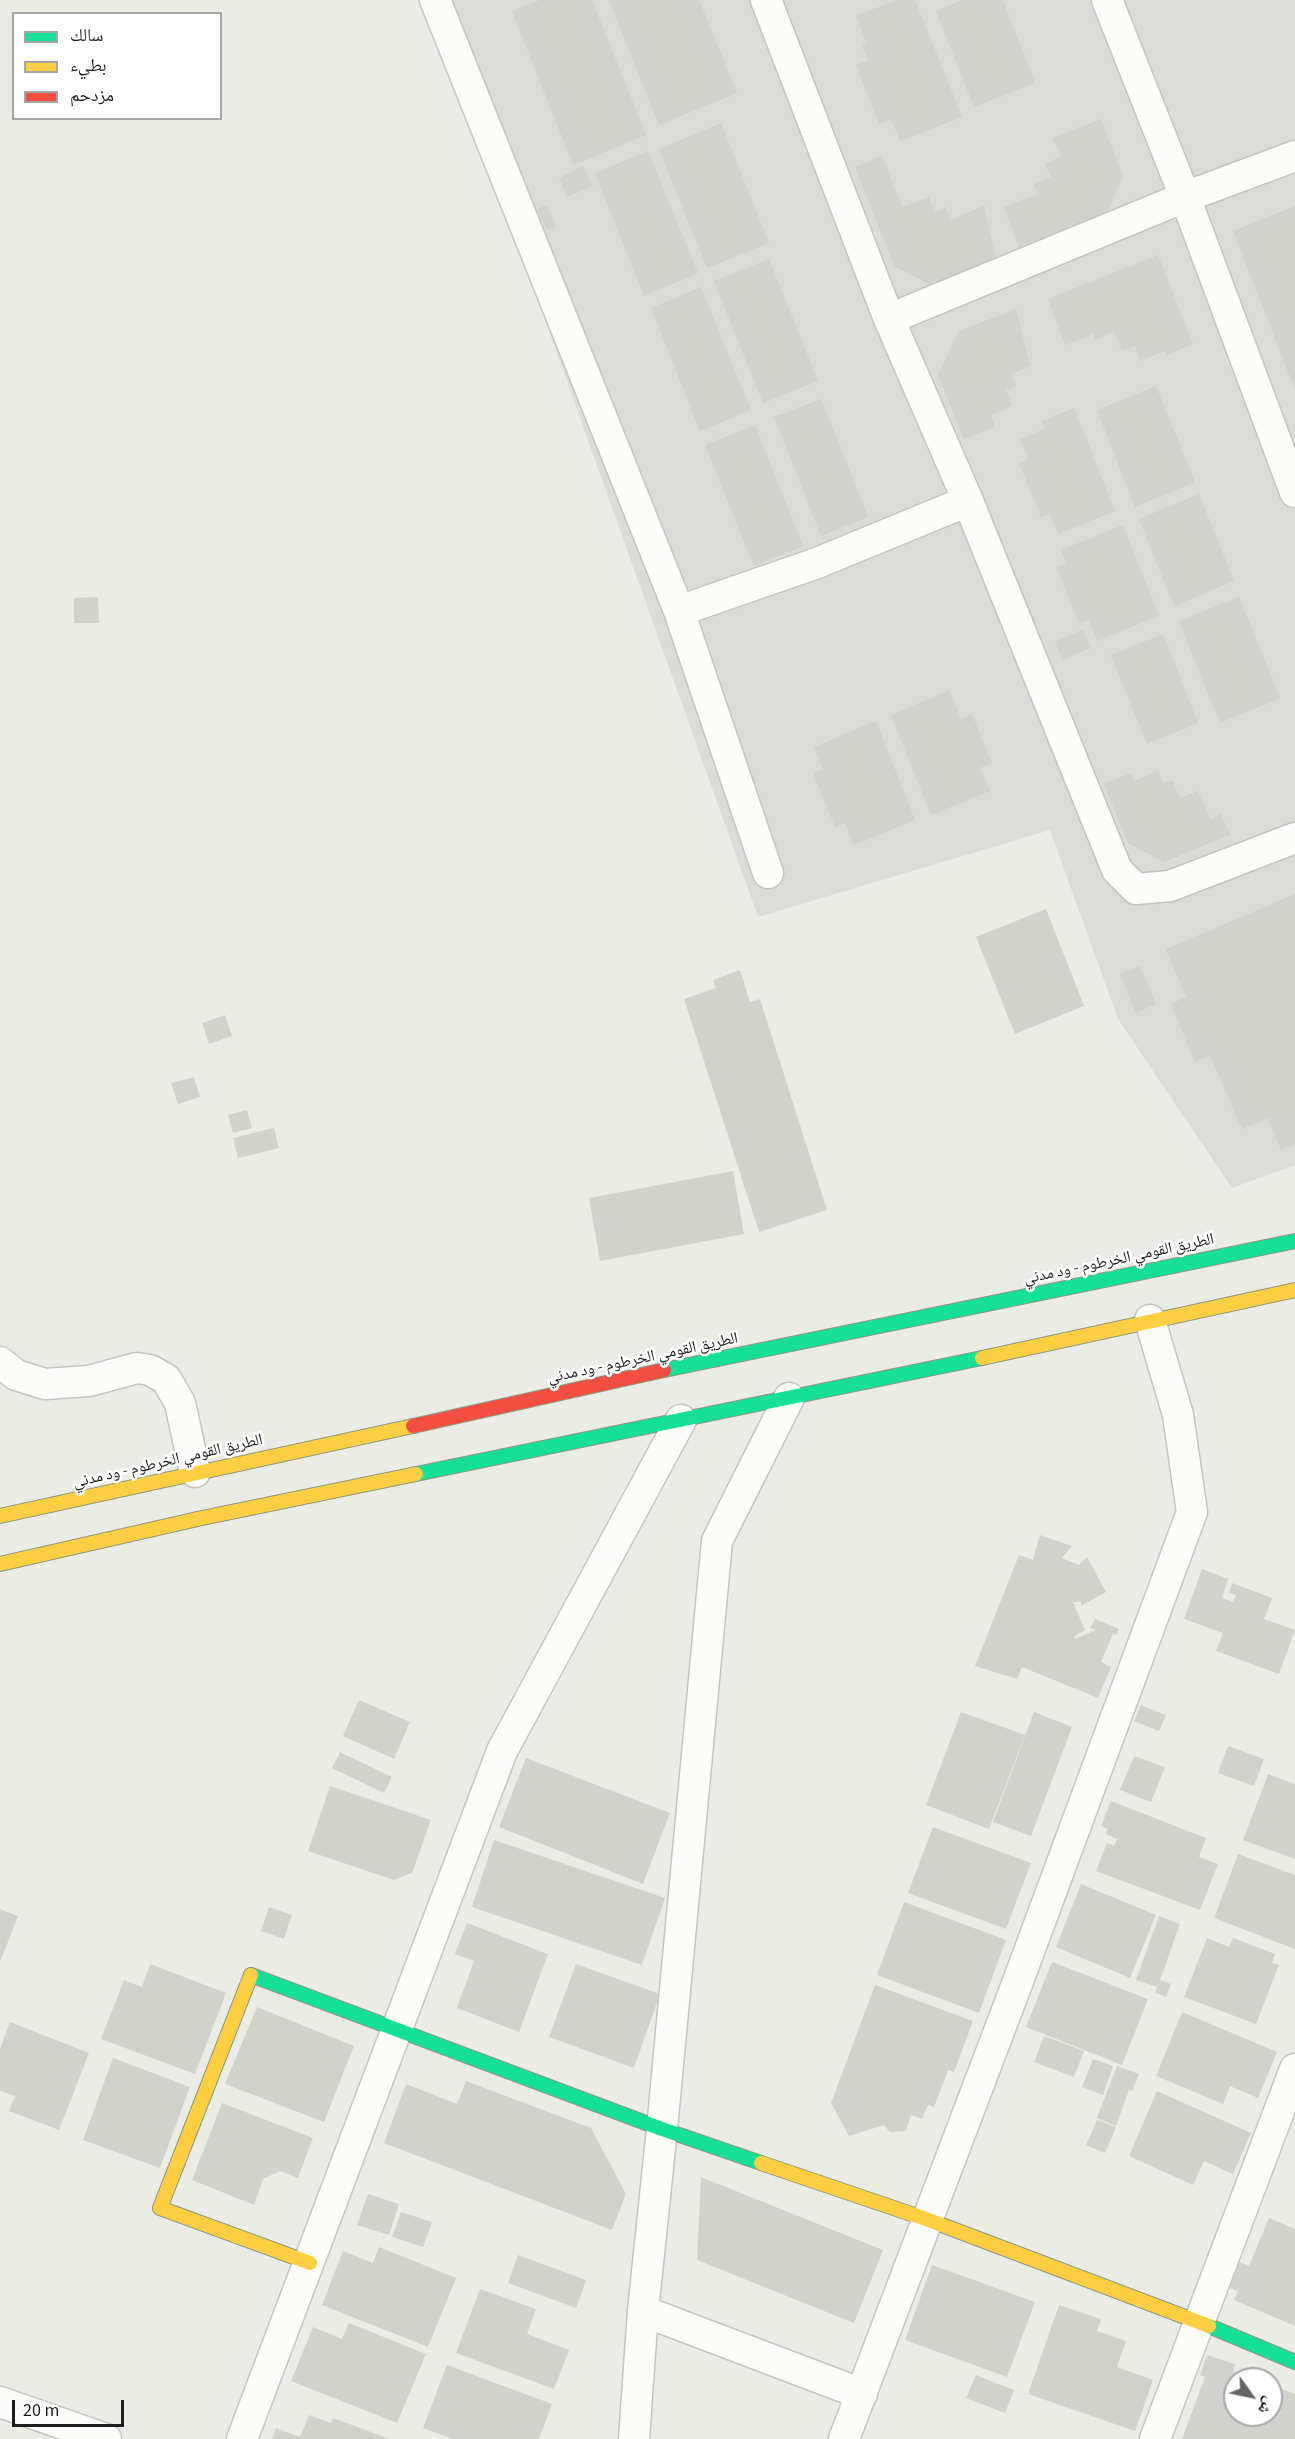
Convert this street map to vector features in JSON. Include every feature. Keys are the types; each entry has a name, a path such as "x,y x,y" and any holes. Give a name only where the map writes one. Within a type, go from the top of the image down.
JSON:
{"main road":[{"name":"الطريق القومي الخرطوم - ود مدني","path":"0,1516 695,1364 1295,1241"},
{"path":"0,1564 202,1518 789,1398 1295,1290"},
{"path":"310,2263 160,2208 251,1974 397,2031 662,2129 926,2219 1198,2321 1295,2362"}],"street":[{"path":"435,0 679,611 768,873"},
{"path":"766,0 890,319 968,501 1118,870 1136,889 1170,886 1295,838"},
{"path":"1107,0 1185,197 1295,492"},
{"path":"890,319 1185,197 1295,156"},
{"path":"679,611 817,563 968,501"},
{"path":"844,2439 1017,1984 1192,1512 1179,1415 1150,1320"},
{"path":"0,1362 16,1375 45,1384 88,1381 137,1368 150,1370 166,1379 180,1403 195,1472"},
{"path":"634,2439 643,2311 717,1541 789,1398"},
{"path":"242,2439 502,1751 681,1420"},
{"path":"1155,2439 1295,2069"},
{"path":"643,2311 861,2394"},
{"path":"0,2402 106,2439"}],"shaded area":[{"path":"431,0 1295,0 1295,1165 1232,1188 1118,1019 1050,830 758,917"}],"building":[{"path":"540,0 592,0 646,135 573,165 512,11"},
{"path":"609,0 699,0 737,93 659,125"},
{"path":"896,0 915,0 962,117 900,141 891,119 879,124 856,65 868,60 862,44 866,42 856,16"},
{"path":"962,0 1003,0 1035,83 974,107 936,11"},
{"path":"1101,119 1123,176 1106,216 1020,251 1004,207 1038,194 1034,184 1051,177 1045,164 1061,157 1053,138"},
{"path":"721,123 769,243 707,268 659,149"},
{"path":"648,151 698,273 644,296 595,173"},
{"path":"882,156 902,207 929,197 934,212 946,207 950,220 984,206 997,263 937,288 894,266 855,167"},
{"path":"583,166 592,186 567,197 559,178"},
{"path":"547,205 556,227 547,231 537,209"},
{"path":"1295,206 1295,390 1233,231"},
{"path":"1158,255 1193,344 1167,355 1165,351 1140,361 1135,346 1122,351 1114,332 1095,340 1093,334 1065,345 1048,299"},
{"path":"769,259 818,381 763,403 714,281"},
{"path":"701,287 751,410 700,431 651,308"},
{"path":"1016,309 1030,366 1012,374 1016,386 1006,390 1012,406 991,415 995,427 964,439 938,375 959,331"},
{"path":"1156,386 1195,482 1135,507 1097,410"},
{"path":"821,399 868,517 821,536 774,417"},
{"path":"1074,408 1115,511 1058,534 1050,514 1041,517 1019,463 1028,459 1020,439 1045,429 1042,421"},
{"path":"755,425 803,546 754,566 705,445"},
{"path":"1199,494 1234,581 1174,606 1139,519"},
{"path":"1123,525 1159,616 1097,641 1089,620 1079,624 1056,567 1066,564 1061,550"},
{"path":"98,597 99,623 74,623 74,598"},
{"path":"1239,597 1280,698 1220,723 1179,621"},
{"path":"1083,630 1091,648 1062,660 1055,641"},
{"path":"1163,634 1198,723 1147,744 1111,655"},
{"path":"949,690 961,719 972,714 992,763 980,768 990,791 931,815 891,715"},
{"path":"876,721 915,820 853,845 845,823 835,827 813,773 823,769 814,747"},
{"path":"1158,771 1163,784 1172,780 1180,798 1198,791 1210,819 1221,814 1230,835 1164,862 1128,843 1104,784 1131,773 1134,781"},
{"path":"1295,894 1295,1144 1281,1150 1268,1118 1242,1129 1210,1055 1195,1062 1171,1004 1186,997 1166,949"},
{"path":"1046,909 1084,1006 1015,1034 976,937"},
{"path":"1140,966 1156,1004 1136,1013 1120,974"},
{"path":"740,970 750,1002 760,999 827,1210 759,1232 684,999 716,988 713,980"},
{"path":"225,1015 232,1036 209,1044 202,1023"},
{"path":"194,1077 200,1097 178,1104 171,1083"},
{"path":"247,1110 252,1128 233,1133 228,1115"},
{"path":"274,1128 279,1148 238,1158 233,1138"},
{"path":"733,1171 744,1234 600,1261 589,1198"},
{"path":"1040,1535 1072,1546 1062,1558 1079,1565 1087,1557 1106,1592 1081,1606 1081,1602 1073,1602 1085,1630 1075,1636 1075,1639 1096,1630 1090,1628 1095,1619 1119,1629 1116,1635 1113,1634 1101,1662 1111,1667 1098,1698 1022,1667 1017,1679 975,1666 1019,1555 1033,1560"},
{"path":"1202,1569 1228,1579 1222,1598 1233,1602 1236,1595 1229,1593 1232,1583 1272,1598 1264,1619 1295,1630 1279,1674 1216,1651 1223,1633 1184,1619"},
{"path":"359,1700 410,1722 394,1759 343,1736"},
{"path":"1141,1705 1166,1715 1159,1731 1134,1721"},
{"path":"961,1712 1025,1735 989,1829 926,1805"},
{"path":"1034,1712 1072,1727 1031,1836 993,1822"},
{"path":"1228,1746 1264,1759 1254,1786 1218,1773"},
{"path":"340,1752 392,1777 384,1793 332,1768"},
{"path":"1134,1756 1165,1767 1151,1802 1120,1790"},
{"path":"526,1758 670,1813 643,1884 499,1827"},
{"path":"1268,1774 1295,1784 1295,1859 1243,1840"},
{"path":"330,1786 431,1820 412,1873 394,1880 308,1851"},
{"path":"1111,1801 1206,1838 1199,1857 1218,1864 1200,1910 1096,1871 1107,1843 1114,1846 1117,1839 1106,1834 1108,1829 1101,1826"},
{"path":"933,1827 1031,1863 1006,1929 908,1893"},
{"path":"494,1840 665,1898 642,1965 472,1907"},
{"path":"1238,1854 1295,1875 1295,1949 1214,1918"},
{"path":"1081,1884 1156,1915 1130,1978 1056,1947"},
{"path":"904,1902 1006,1940 979,2013 877,1975"},
{"path":"269,1907 292,1915 284,1939 261,1931"},
{"path":"0,1909 18,1916 0,1962"},
{"path":"1159,1916 1180,1924 1160,1980 1171,1984 1166,1997 1155,1993 1157,1987 1136,1980"},
{"path":"467,1923 548,1954 519,2032 457,2008 474,1961 455,1954"},
{"path":"1207,1938 1229,1947 1233,1938 1275,1954 1272,1963 1279,1965 1256,2024 1184,1997"},
{"path":"1052,1962 1148,1999 1122,2065 1026,2027"},
{"path":"150,1964 226,1993 195,2074 101,2039 124,1980 142,1987"},
{"path":"576,1964 660,1994 634,2068 549,2037"},
{"path":"875,1985 973,2021 954,2072 948,2070 934,2107 928,2105 922,2119 911,2115 906,2131 890,2132 884,2125 849,2136 831,2103"},
{"path":"257,2007 354,2046 324,2122 225,2084"},
{"path":"1182,2012 1277,2052 1258,2098 1230,2086 1223,2104 1156,2076"},
{"path":"10,2022 89,2053 59,2130 9,2111 15,2096 0,2091 0,2049"},
{"path":"1044,2036 1084,2051 1074,2077 1034,2062"},
{"path":"113,2058 190,2087 160,2168 83,2140"},
{"path":"1093,2059 1113,2066 1103,2095 1082,2087"},
{"path":"1117,2066 1139,2074 1132,2091 1129,2090 1116,2126 1097,2118"},
{"path":"466,2081 591,2128 626,2194 612,2230 384,2143 406,2084 457,2104"},
{"path":"1157,2091 1251,2133 1233,2174 1204,2161 1193,2185 1129,2156"},
{"path":"222,2103 313,2138 298,2178 280,2171 263,2179 254,2205 192,2180"},
{"path":"1097,2120 1116,2127 1105,2153 1086,2145"},
{"path":"701,2177 883,2250 854,2323 697,2260"},
{"path":"368,2194 399,2204 389,2235 357,2225"},
{"path":"401,2212 432,2222 423,2247 392,2237"},
{"path":"1269,2218 1295,2229 1295,2326 1234,2300 1238,2291 1228,2288 1239,2262 1249,2266"},
{"path":"379,2247 456,2278 428,2347 322,2305 343,2251 373,2263"},
{"path":"518,2255 586,2280 576,2308 508,2283"},
{"path":"932,2265 1035,2302 1007,2377 905,2340"},
{"path":"480,2289 536,2309 527,2334 569,2350 554,2389 456,2353"},
{"path":"1059,2305 1101,2319 1097,2331 1126,2341 1117,2367 1153,2380 1135,2431 1028,2394"},
{"path":"349,2323 426,2354 397,2423 291,2381 313,2327 342,2339"},
{"path":"1207,2355 1235,2364 1234,2367 1223,2367 1223,2427 1283,2427 1283,2390 1295,2394 1295,2439 1182,2439 1205,2377 1200,2375"},
{"path":"447,2365 552,2404 539,2439 453,2439 423,2428"},
{"path":"976,2375 1014,2390 1005,2413 966,2398"},
{"path":"309,2415 331,2423 333,2418 390,2439 272,2439 276,2428 300,2437"}],"traffic: fast":[{"path":"664,1370 1295,1241"},
{"path":"416,1474 982,1358"},
{"path":"251,1975 662,2129 761,2163"},
{"path":"1209,2326 1295,2362"}],"traffic: slow":[{"path":"982,1358 1295,1290"},
{"path":"0,1516 413,1426"},
{"path":"0,1564 202,1518 416,1474"},
{"path":"251,1975 160,2208 310,2263"},
{"path":"761,2163 926,2219 1209,2326"}],"traffic: jam":[{"path":"413,1426 664,1370"}]}
